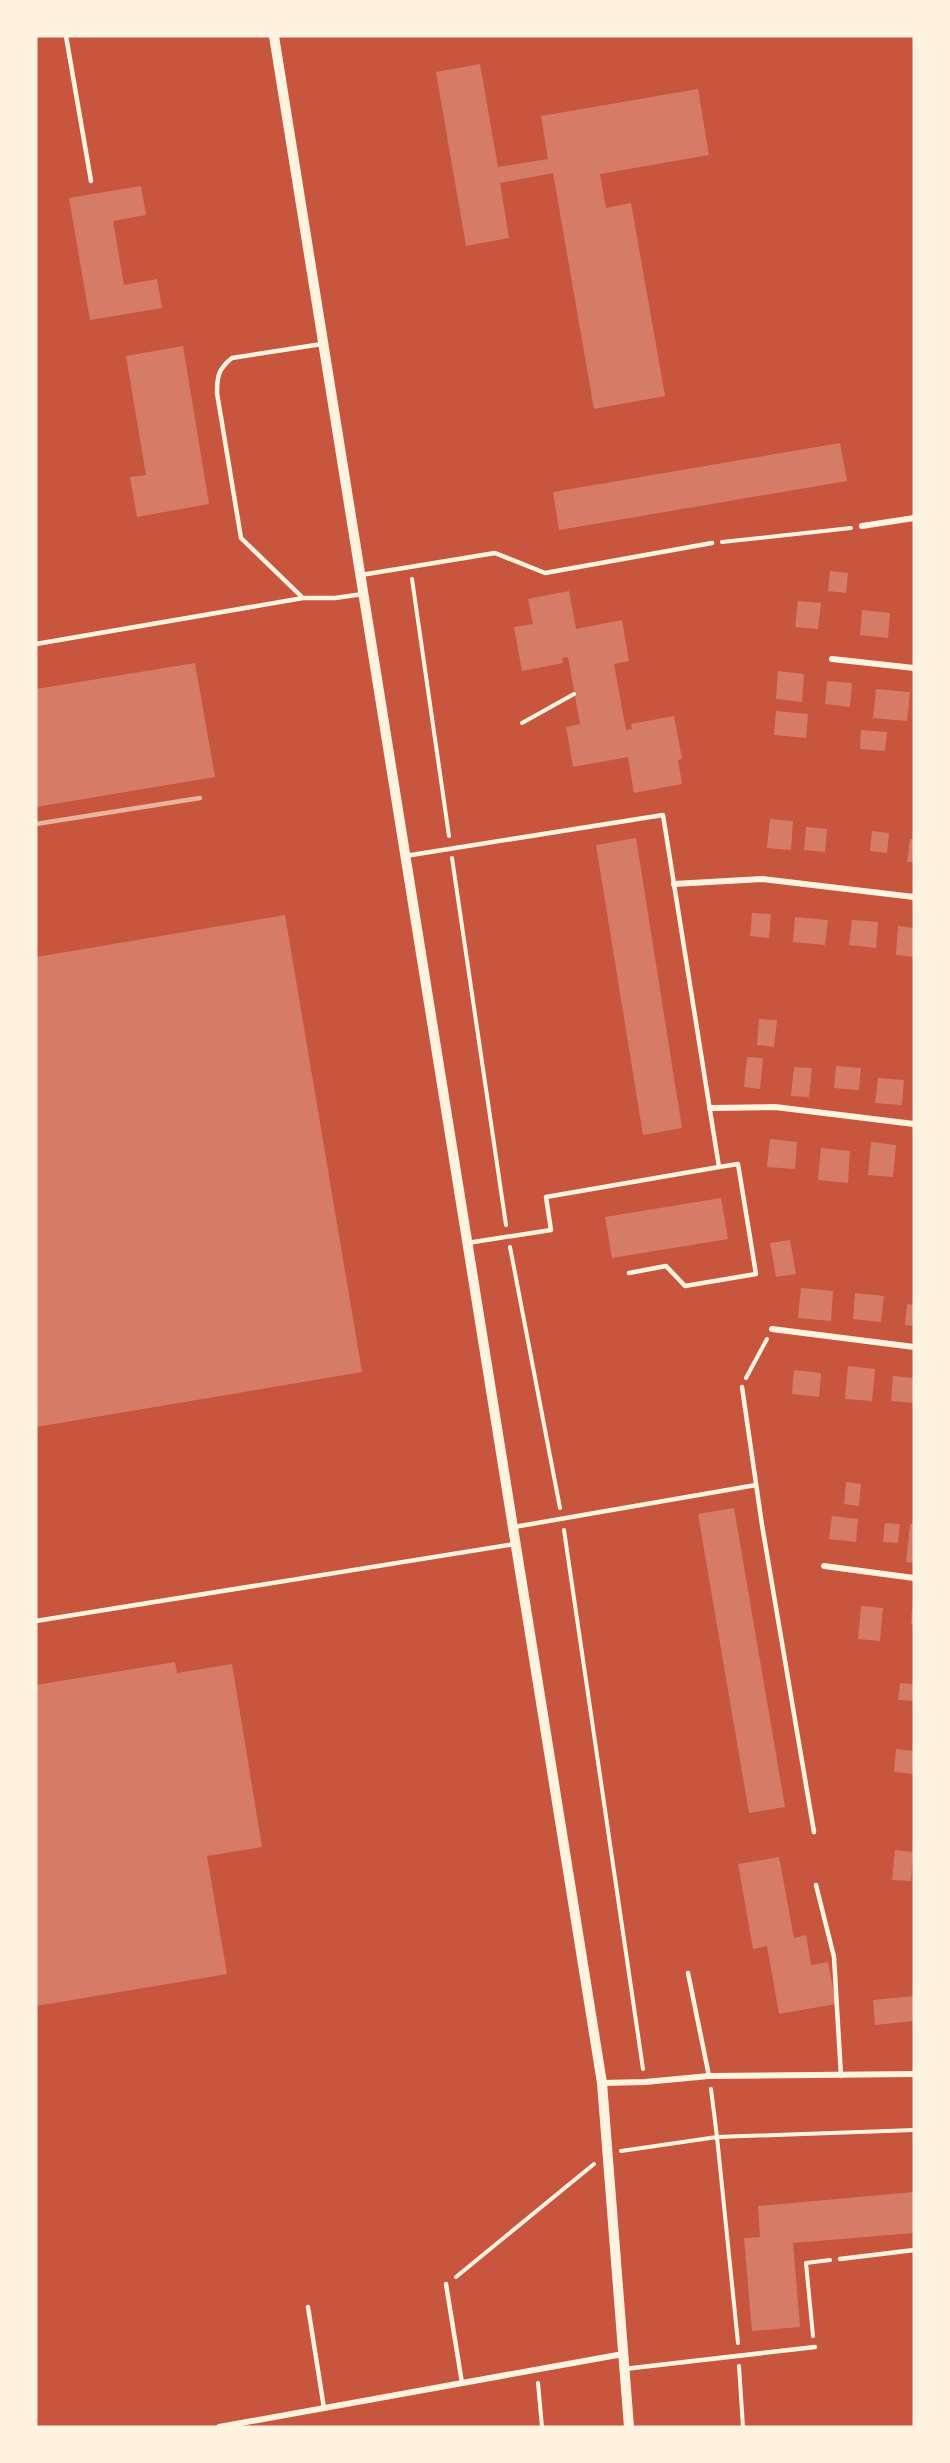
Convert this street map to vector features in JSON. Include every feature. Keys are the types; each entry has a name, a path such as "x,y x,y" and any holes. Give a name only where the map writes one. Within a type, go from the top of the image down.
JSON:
{"street":[{"path":"274,36 602,2083 629,2427"},
{"path":"862,526 914,518"},
{"path":"832,659 914,668"},
{"path":"674,884 762,879 914,897"},
{"path":"710,1108 775,1107 914,1124"},
{"path":"772,1329 914,1347"},
{"path":"824,1566 914,1578"},
{"path":"602,2083 645,2082 709,2076 914,2074"},
{"path":"219,2427 623,2354"}],"lane":[{"path":"66,36 91,181"},
{"path":"303,598 241,538 217,393 217,378 221,367 232,358 323,344"},
{"path":"360,575 495,553 545,573 712,543"},
{"path":"36,644 303,598 335,598 363,594"},
{"path":"405,856 663,814 719,1167"},
{"path":"467,1244 551,1230 546,1197 738,1164 756,1274 685,1286 666,1266 629,1273"},
{"path":"742,1387 756,1485 814,1832"},
{"path":"513,1527 756,1485"},
{"path":"36,1621 516,1544"},
{"path":"816,1885 834,1957 841,2076"},
{"path":"688,1973 709,2076"},
{"path":"840,2259 914,2250"},
{"path":"446,2284 462,2383"},
{"path":"308,2307 324,2408"},
{"path":"624,2369 815,2347"}],"path":[{"path":"712,543 862,526"},
{"path":"410,567 508,1237 562,1519 645,2082"},
{"path":"522,723 574,694"},
{"path":"742,1387 772,1329"},
{"path":"709,2076 739,2355 743,2427"},
{"path":"446,2284 607,2153 717,2137 914,2130"},
{"path":"815,2347 806,2263 840,2259"},
{"path":"537,2370 542,2427"}],"building":[{"path":"480,64 498,167 548,159 541,116 698,89 709,155 600,174 606,208 631,203 665,396 594,409 553,173 500,183 509,238 466,246 436,72"},
{"path":"141,186 146,215 113,221 124,285 157,279 162,308 90,320 69,198"},
{"path":"183,346 209,504 137,517 130,477 146,475 126,356"},
{"path":"840,443 847,481 559,530 553,492"},
{"path":"830,571 848,573 846,593 828,591"},
{"path":"569,591 576,629 622,620 629,661 614,664 626,730 632,729 631,724 674,716 682,759 678,760 682,784 634,793 628,757 573,767 566,727 580,724 568,657 562,658 563,663 522,671 514,627 533,624 528,599"},
{"path":"798,601 821,603 818,629 795,627"},
{"path":"862,610 890,613 888,638 860,635"},
{"path":"195,663 215,777 36,807 36,689"},
{"path":"778,671 804,674 802,702 776,699"},
{"path":"827,681 852,683 850,707 825,704"},
{"path":"876,689 910,692 907,721 873,718"},
{"path":"776,711 808,714 806,738 774,735"},
{"path":"861,730 887,732 885,751 860,749"},
{"path":"770,819 793,821 791,850 767,848"},
{"path":"806,827 827,829 825,852 804,850"},
{"path":"872,831 889,833 887,853 870,851"},
{"path":"636,838 682,1128 643,1135 596,845"},
{"path":"910,839 914,839 914,862 907,862"},
{"path":"752,913 771,914 769,938 750,936"},
{"path":"285,915 362,1372 36,1427 36,957"},
{"path":"795,917 828,920 825,945 793,942"},
{"path":"852,920 878,922 876,948 849,945"},
{"path":"898,926 914,928 914,957 896,955"},
{"path":"759,1019 777,1020 774,1047 757,1045"},
{"path":"747,1057 763,1058 760,1089 744,1087"},
{"path":"836,1066 861,1068 859,1090 834,1088"},
{"path":"794,1067 812,1068 809,1097 791,1096"},
{"path":"878,1078 904,1080 902,1105 875,1103"},
{"path":"770,1139 797,1142 795,1169 767,1167"},
{"path":"871,1142 896,1145 893,1177 868,1175"},
{"path":"821,1148 850,1151 848,1183 818,1180"},
{"path":"721,1198 728,1239 612,1258 605,1217"},
{"path":"790,1240 796,1274 776,1277 770,1243"},
{"path":"801,1288 833,1291 831,1321 798,1318"},
{"path":"855,1293 884,1296 881,1322 853,1319"},
{"path":"907,1304 914,1305 914,1326 905,1325"},
{"path":"848,1366 875,1369 872,1401 845,1399"},
{"path":"794,1370 821,1373 819,1397 792,1394"},
{"path":"893,1376 914,1378 914,1403 891,1401"},
{"path":"846,1482 861,1484 859,1506 844,1504"},
{"path":"734,1508 785,1807 749,1813 698,1514"},
{"path":"832,1516 858,1519 856,1542 829,1539"},
{"path":"885,1523 900,1524 898,1543 883,1542"},
{"path":"910,1524 914,1524 914,1563 906,1562"},
{"path":"861,1606 883,1608 880,1641 858,1639"},
{"path":"912,1609 914,1609 914,1624 911,1624"},
{"path":"175,1662 177,1673 232,1664 262,1847 207,1856 227,1974 36,2006 36,1685"},
{"path":"900,1683 914,1684 914,1701 898,1700"},
{"path":"896,1749 914,1751 914,1774 894,1772"},
{"path":"895,1850 913,1852 911,1881 892,1880"},
{"path":"779,1857 794,1938 806,1935 811,1965 828,1962 836,2004 779,2014 767,1946 753,1949 738,1864"},
{"path":"914,1996 914,2021 875,2025 873,2000"},
{"path":"914,2192 914,2233 793,2243 800,2327 752,2331 744,2238 760,2237 758,2206"}],"railway":[{"path":"36,824 200,798"}]}
